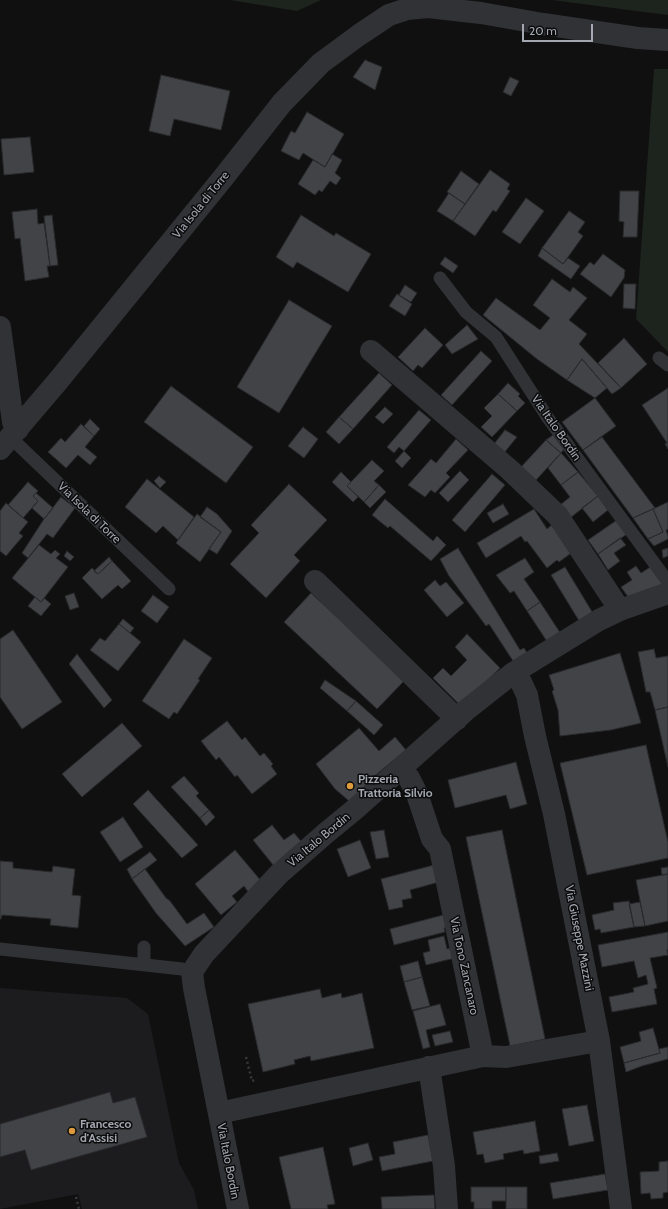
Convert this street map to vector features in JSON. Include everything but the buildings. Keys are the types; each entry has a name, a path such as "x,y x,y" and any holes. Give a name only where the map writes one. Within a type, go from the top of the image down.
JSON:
{"street":[{"name":"Via Isola di Torre","path":"9,438 58,381 282,103 321,63 389,15 400,4 481,13 638,38 668,40"},
{"name":"Via Isola di Torre","path":"0,327 13,422 9,438"},
{"path":"371,351 510,470 558,516 620,610"},
{"path":"314,581 457,718"},
{"name":"Via Italo Bordin","path":"238,1209 194,988 192,972 204,954 279,874 400,770 465,710 513,673 599,620 620,610 668,593"},
{"name":"Via Giuseppe Mazzini","path":"513,673 521,682 527,696 554,814 599,1041 621,1209"},
{"name":"Via Tono Zancanaro","path":"400,770 408,778 417,794 432,839 440,849 483,1056"},
{"path":"483,1056 506,1057 599,1041"},
{"name":"Via Italo Bordin","path":"219,1113 483,1056"},
{"path":"430,1067 444,1166 447,1209"}],"lane":[{"name":"Via Italo Bordin","path":"440,278 466,312 496,337 548,418 668,582"},
{"name":"Via Isola di Torre","path":"9,438 169,589"},
{"path":"144,947 144,965"},
{"path":"0,949 182,969 192,972"}],"path":[{"path":"246,1057 252,1081 258,1079"},
{"path":"76,1197 79,1209"}],"shaded area":[{"path":"230,0 321,0 297,11"},
{"path":"552,0 668,0 668,15 636,11"},
{"path":"654,69 668,69 668,352 636,319"},
{"path":"0,988 127,998 148,1014 179,1163 194,1190 198,1209 82,1209 78,1194 0,1209"}],"place":[{"name":"Pizzeria Trattoria Silvio","path":"350,786"},
{"name":"Francesco d'Assisi","path":"72,1131"}]}
